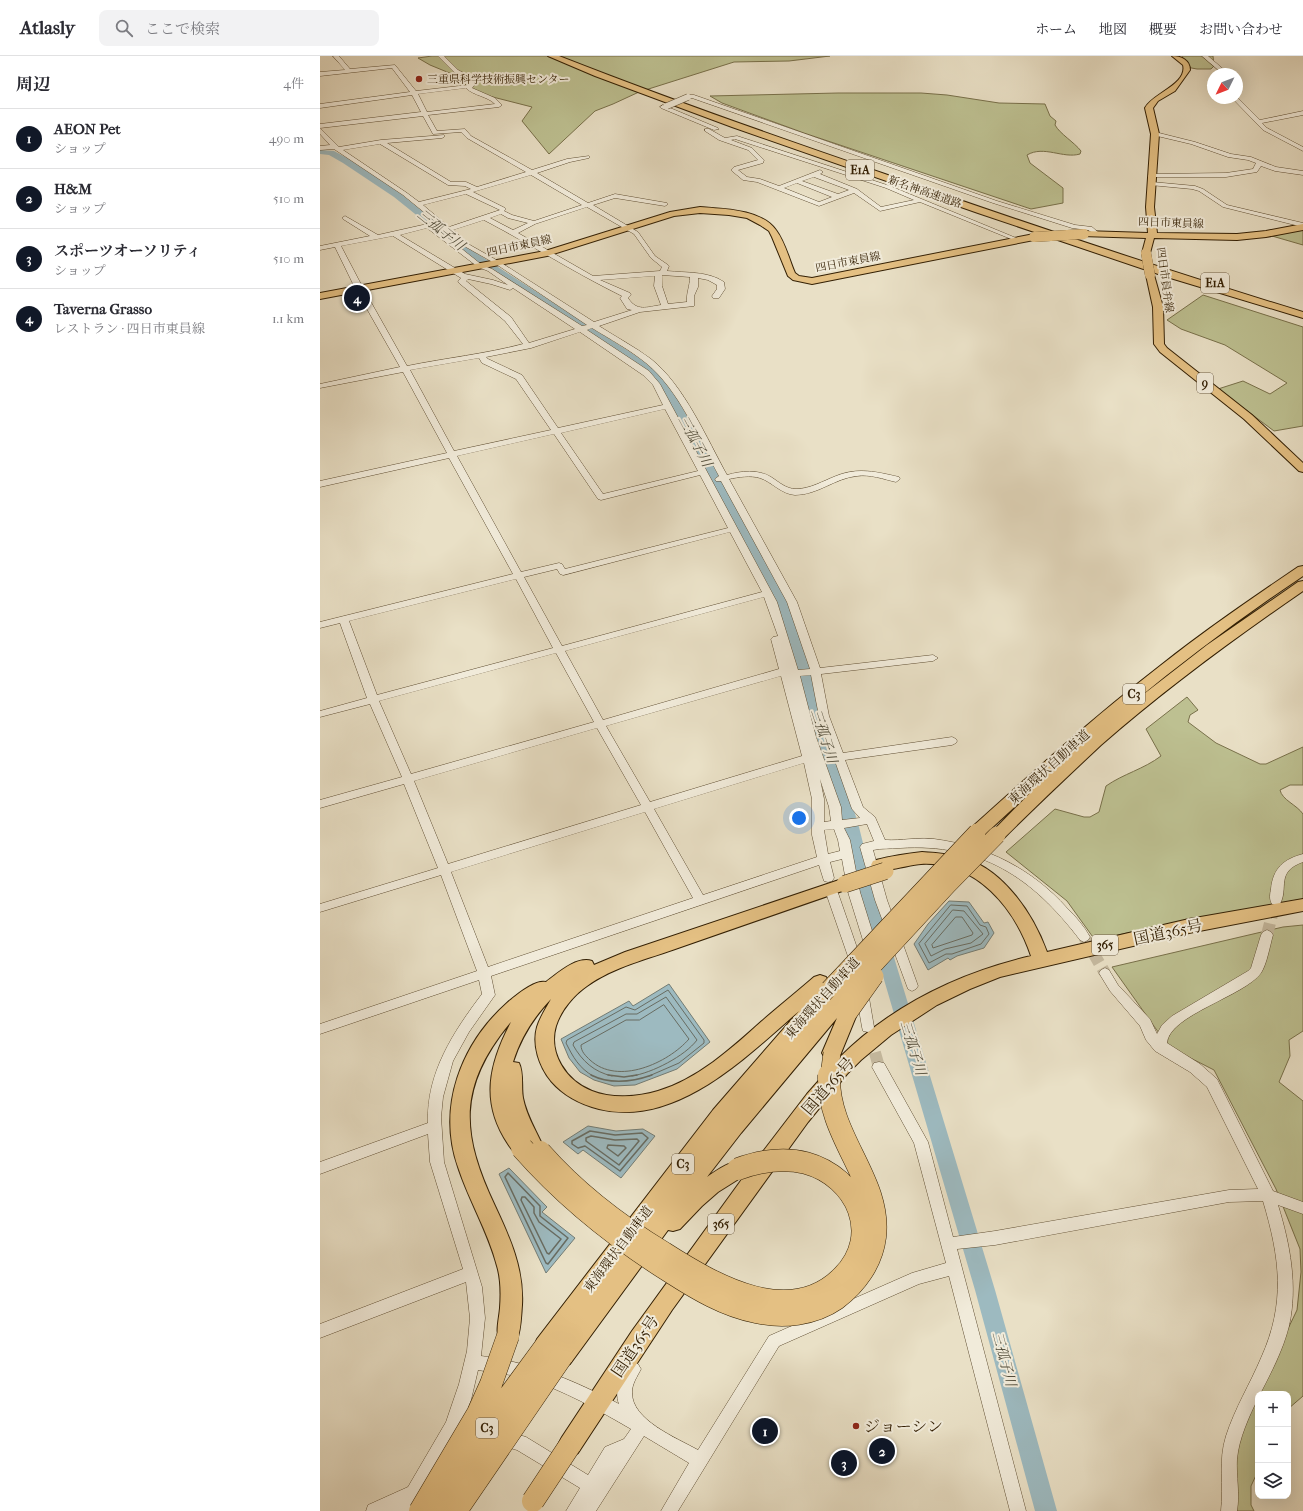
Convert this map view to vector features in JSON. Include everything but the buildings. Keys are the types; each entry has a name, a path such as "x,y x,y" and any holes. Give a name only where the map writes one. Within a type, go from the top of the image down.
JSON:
{"highway":[{"name":"新名神高速道路","path":"552,56 658,97 981,212 1171,275 1303,315"},
{"name":"新名神高速道路","path":"562,56 664,95 875,170 1128,255 1303,309"},
{"path":"1128,255 1303,304"},
{"path":"1171,275 1303,318"},
{"name":"東海環状自動車道","path":"833,997 845,960 931,874 955,854 977,832 1058,759 1147,683 1252,605 1303,570"},
{"name":"東海環状自動車道","path":"456,1511 490,1462 558,1354 833,997 887,960 948,884 1070,765 1156,692 1215,646 1303,584"},
{"path":"417,1502 478,1413 491,1384 508,1336 511,1311 509,1268 500,1240 464,1151 460,1132 459,1113 461,1094 472,1062 481,1045 505,1015 549,983 582,974 596,972 837,883 882,868 910,865 925,864 953,868 980,883 1002,904 1025,945 1041,960"},
{"name":"国道365号","path":"530,1506 598,1401 723,1220 828,1083 864,1047 895,1022 940,995 971,980 998,971 1189,926 1303,905"},
{"path":"582,974 556,1005 549,1018 544,1044 547,1059 553,1072 563,1084 574,1092 603,1103 641,1103 664,1097 684,1089 833,997"},
{"path":"582,974 538,1012 518,1047 512,1066 510,1082 512,1100 526,1145 553,1184 601,1225 650,1260 698,1289 723,1301 766,1314 788,1315 808,1311 826,1305 841,1296 855,1282 865,1268 872,1252 876,1220 866,1184 839,1128 832,1109 829,1088 832,1053 833,997"},
{"path":"526,1145 608,1215 665,1254 727,1288 766,1300 785,1302 805,1298 820,1293 834,1285 846,1274 855,1260 861,1245 861,1215 855,1200 836,1176 809,1163 792,1160 757,1162 738,1169 719,1179 685,1208 663,1234 558,1354"},
{"name":"東海環状自動車道","path":"432,1511 493,1418 558,1354"}],"main road":[{"name":"四日市員弁線","path":"1175,56 1186,64 1188,69 1187,73 1176,87 1150,104 1149,108 1155,134 1150,207 1153,231 1146,253 1158,307 1159,344 1163,350 1248,417 1303,469"},
{"name":"四日市東員線","path":"320,296 547,253 685,211 714,210 748,216 763,223 772,230 776,237 791,274 796,278 812,281 1034,237 1096,233 1237,237 1266,234 1303,226"}],"street":[{"path":"336,56 349,71"},
{"path":"320,106 470,86 474,82 456,71 442,56"},
{"path":"1205,56 1219,68"},
{"path":"320,74 393,66 414,93 435,133 463,130 469,136 636,233 653,257 666,266 661,274 658,286 665,305"},
{"path":"320,126 499,105 491,98 474,92 469,88 470,86"},
{"path":"722,132 663,107 692,96 995,202 1074,226 1090,228 1096,233"},
{"path":"320,100 356,97 358,100"},
{"path":"1241,104 1265,129 1303,149"},
{"path":"1258,122 1303,113"},
{"path":"320,130 336,148 405,194 468,246 498,263 594,325 659,370 683,403 792,602 816,672 824,716 858,809 866,821"},
{"path":"707,130 720,139 736,137 799,158 832,167 921,200 1018,240"},
{"path":"320,148 336,148 463,134"},
{"path":"1155,134 1193,143 1230,156 1254,160 1275,169 1303,173"},
{"path":"728,137 750,149 761,160 761,162 757,164 736,168 734,170 741,177 758,180 819,204 855,190"},
{"path":"381,142 450,184 466,184 476,189"},
{"path":"417,205 468,192 569,160 587,156"},
{"path":"1152,180 1226,175 1255,171 1260,163"},
{"path":"779,188 832,167"},
{"path":"813,174 855,190 880,209 921,200"},
{"path":"1152,180 1193,187 1201,190 1225,206 1303,226"},
{"path":"796,181 837,196"},
{"path":"468,192 503,209"},
{"path":"512,233 533,223 615,196 665,204"},
{"path":"448,229 501,212 510,217 533,223"},
{"path":"345,218 376,237"},
{"path":"484,218 520,236 591,278 627,295 624,298 630,307 639,310"},
{"path":"320,248 394,234 429,226 439,222"},
{"path":"429,226 481,266 490,270 579,330 638,373 652,388 666,407 772,602 790,671 800,730 810,757 818,799 818,835 823,859 837,883 858,968 868,1027"},
{"path":"394,234 424,250 466,277 504,285 579,330"},
{"path":"337,245 359,288 600,724 701,900"},
{"path":"591,278 661,274 707,276 718,280 722,284 721,289 716,296"},
{"path":"320,386 454,359 482,356 528,346 639,310 660,308 665,305 691,304 690,296 694,287 694,276"},
{"path":"466,277 462,281 508,319 528,346"},
{"path":"482,356 485,360 519,378 600,497 703,476 724,478 744,475 762,476 779,487 795,492 805,491 857,473 877,473 896,478"},
{"path":"320,484 666,407"},
{"path":"703,476 727,530 761,595 790,671 835,807 838,824 844,840 854,892 878,966"},
{"path":"320,625 558,566 563,572 727,530"},
{"path":"320,714 761,595"},
{"path":"343,619 374,700 444,869 484,973 488,996 465,1025 442,1070 436,1093 434,1126 437,1161 471,1273 478,1304 477,1333 472,1362 463,1396 452,1428 417,1502 403,1511"},
{"path":"320,804 790,671 816,672 933,658"},
{"path":"840,757 952,741"},
{"path":"320,908 810,757"},
{"path":"819,827 871,820 881,844"},
{"path":"912,986 881,900 866,847 881,844 889,845 921,842 944,844 973,851 1004,863 1014,868 1062,908 1084,936"},
{"path":"320,1029 823,859 847,854"},
{"path":"1276,901 1278,882 1284,868 1290,862 1303,858"},
{"path":"1160,1047 1161,1038 1165,1031 1177,1020 1252,974 1256,970 1267,935"},
{"path":"1105,973 1114,988 1146,1023 1151,1036 1160,1047 1195,1068 1212,1083 1268,1195 1278,1226 1282,1247 1285,1285 1281,1326 1268,1360 1232,1442 1229,1462 1231,1491 1229,1511"},
{"path":"879,1067 921,1142 1018,1511"},
{"path":"320,1168 434,1126"},
{"path":"947,1244 995,1238 1229,1196 1268,1195 1303,1208"},
{"path":"669,1511 774,1340 917,1278 953,1268"},
{"path":"320,1332 471,1273"},
{"path":"641,1427 626,1406 623,1387 655,1333 664,1304"},
{"path":"472,1362 534,1373 598,1401 700,1460"},
{"path":"586,1511 641,1427"},
{"path":"452,1428 486,1434 520,1443 591,1486"},
{"path":"574,1511 611,1453 628,1445"},
{"path":"374,1511 417,1502"}],"green space":[{"path":"432,56 830,56 789,61 734,62 639,92 595,111 549,154 522,121 532,107 481,94 465,85 469,81 430,65 418,58"},
{"path":"1182,56 1213,56 1214,66 1212,68 1197,69 1186,67"},
{"path":"921,93 947,95 999,103 1045,104 1050,116 1056,121 1055,125 1057,128 1081,151 1080,154 1074,155 1040,151 1027,155 1030,163 1063,188 1063,203 1031,209 804,133 722,103 710,96"},
{"path":"1303,229 1303,245 1272,236"},
{"path":"1203,295 1303,327 1303,426 1274,431 1218,389 1243,381 1270,394 1287,383 1225,345 1181,329 1167,320"},
{"path":"1187,697 1198,710 1190,715 1188,722 1216,743 1260,764 1266,764 1303,747 1303,785 1290,785 1280,790 1281,794 1303,814 1303,899 1173,923 1095,940 1067,901 1006,852 1055,809 1084,817 1090,817 1099,812 1106,786 1161,756 1146,729"},
{"path":"1303,925 1303,1031 1289,1040 1290,1056 1279,1082 1303,1101 1303,1396 1291,1406 1291,1391 1258,1391 1297,1310 1301,1272 1300,1249 1276,1189 1214,1070 1171,1048 1166,1043 1112,967 1283,927"},
{"path":"1255,1398 1255,1477 1251,1486 1251,1505 1254,1511 1235,1511 1232,1491 1238,1433"}],"water":[{"path":"949,901 969,902 984,923 988,922 994,933 984,948 957,956 950,960 948,958 928,970 914,944 928,924"},
{"path":"669,984 710,1042 677,1069 635,1085 614,1086 594,1080 580,1072 569,1058 561,1039 629,1001 633,1006"},
{"path":"588,1126 616,1131 643,1129 655,1136 621,1178 583,1150 578,1154 563,1142"},
{"path":"509,1168 547,1207 542,1212 575,1238 546,1273 499,1174"}],"waterway":[{"name":"三孤子川","path":"320,152 331,153 346,161 397,195 464,249 651,370 669,392 777,592 784,607 804,668 816,715 833,764 851,827 871,908 985,1290 1046,1511"}],"tunnel":[{"path":"1267,935 1275,903"},
{"path":"1084,937 1105,973"},
{"path":"870,1035 879,1067"}],"place":[{"name":"三重県科学技術振興センター","path":"419,79"},
{"name":"Taverna Grasso","path":"357,298"},
{"name":"ジョーシン","path":"856,1426"},
{"name":"AEON Pet","path":"765,1431"},
{"name":"H&M","path":"882,1451"},
{"name":"スポーツオーソリティ","path":"844,1463"}]}
